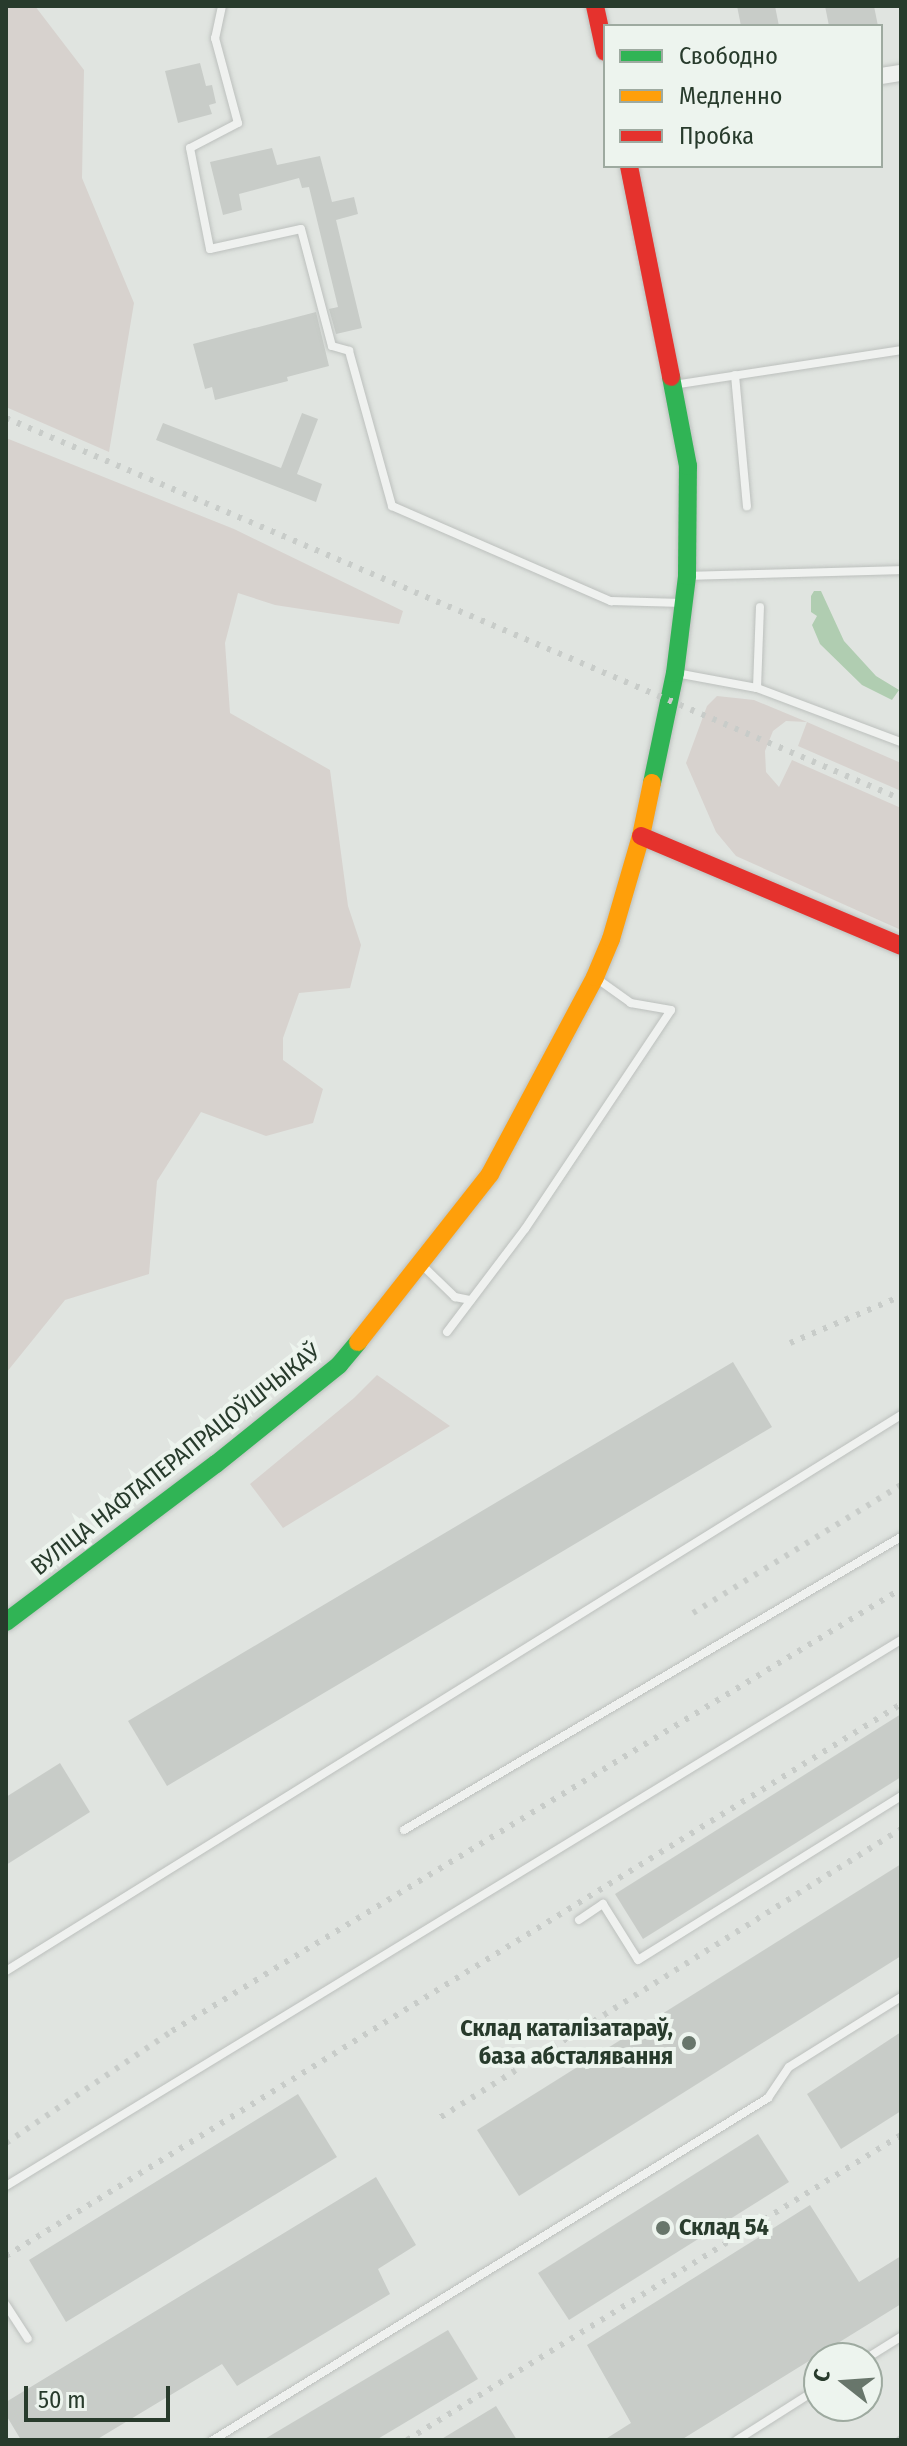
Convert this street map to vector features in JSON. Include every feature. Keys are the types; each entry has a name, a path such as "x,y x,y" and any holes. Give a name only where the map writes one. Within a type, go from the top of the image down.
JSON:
{"street":[{"path":"595,6 603,43"},
{"name":"ВУЛІЦА НАФТАПЕРАПРАЦОЎШЧЫКАЎ","path":"6,1622 216,1464 339,1365 422,1265 490,1174 595,977 611,939 641,836 675,673 687,576 688,466 629,168"},
{"path":"641,836 901,946"}],"lane":[{"path":"222,6 215,38 238,123 190,148 210,249 301,229 332,346 349,351 392,506 611,601 684,603"},
{"path":"672,385 901,350"},
{"path":"735,375 747,506"},
{"path":"687,576 901,570"},
{"path":"757,688 760,607"},
{"path":"675,673 757,688 901,742"},
{"path":"447,1332 525,1229 671,1010 631,1003 595,977"},
{"path":"422,1265 455,1297 471,1300"},
{"path":"6,1971 901,1415"},
{"path":"404,1830 901,1537"},
{"path":"6,2186 901,1640"},
{"path":"579,1920 603,1904 638,1960 901,1796"},
{"path":"213,2440 768,2098 789,2067 901,1997"},
{"path":"6,2305 28,2339"},
{"path":"883,2348 901,2337"},
{"path":"737,2440 803,2398"}],"shaded area":[{"path":"6,6 35,6 84,70 82,178 134,303 109,452 6,407"},
{"path":"6,438 234,529 403,611 399,624 275,605 238,593 225,643 230,713 330,770 348,906 361,945 350,988 299,993 283,1038 283,1060 323,1089 313,1123 266,1136 201,1112 157,1181 149,1274 65,1300 6,1373"},
{"path":"814,591 821,591 844,641 876,676 899,690 892,700 862,685 820,644 812,625 817,616 811,612"},
{"path":"717,696 754,700 807,722 786,721 773,731 765,751 766,772 779,787 792,760 901,808 901,930 736,856 716,832 686,763 707,706"},
{"path":"807,722 901,763 901,791 798,746"},
{"path":"377,1375 450,1426 283,1528 250,1484 354,1398"}],"building":[{"path":"737,6 775,6 779,24 741,24"},
{"path":"825,6 874,6 878,24 829,24"},
{"path":"200,63 206,86 212,85 216,103 209,105 212,114 178,123 165,71"},
{"path":"272,148 277,165 320,156 332,202 354,197 358,214 336,220 362,328 336,334 329,309 338,307 309,187 302,188 299,178 239,194 242,210 223,215 210,162"},
{"path":"316,312 329,366 287,377 288,381 215,400 212,387 205,389 193,344"},
{"path":"302,413 318,419 297,474 322,484 316,502 156,440 163,423 281,468"},
{"path":"733,1362 772,1427 167,1786 128,1721"},
{"path":"901,1714 901,1777 643,1939 615,1894"},
{"path":"60,1763 90,1812 6,1865 6,1797"},
{"name":"Склад каталізатараў, база абсталявання","path":"901,1864 901,1956 519,2196 477,2130"},
{"path":"901,2032 901,2111 841,2149 807,2094"},
{"path":"298,2094 337,2157 66,2322 29,2260"},
{"name":"Склад 54","path":"758,2134 789,2182 569,2320 538,2273"},
{"path":"376,2177 416,2245 378,2269 390,2294 237,2386 222,2364 96,2440 21,2440 6,2415 6,2402"},
{"path":"810,2205 859,2282 901,2256 901,2304 840,2342 803,2342 803,2365 681,2440 604,2440 631,2423 587,2345"},
{"path":"448,2330 478,2379 376,2440 263,2440"},
{"path":"496,2406 517,2440 440,2440"}],"railway":[{"path":"6,418 901,799"},
{"path":"790,1343 901,1296"},
{"path":"693,1613 901,1485"},
{"path":"6,2143 172,2031 901,1589"},
{"path":"6,2256 901,1704"},
{"path":"441,2117 901,1829"},
{"path":"407,2440 901,2135"}],"traffic: fast":[{"path":"652,783 675,673 687,576 688,466 671,377"},
{"path":"6,1622 216,1464 339,1365 358,1342"}],"traffic: slow":[{"path":"358,1342 490,1174 595,977 611,939 641,836 652,783"}],"traffic: jam":[{"path":"595,6 603,43"},
{"path":"629,168 671,377"},
{"path":"641,836 901,946"}],"place":[{"name":"Склад каталізатараў, база абсталявання","path":"689,2043"},
{"name":"Склад 54","path":"663,2228"}]}
